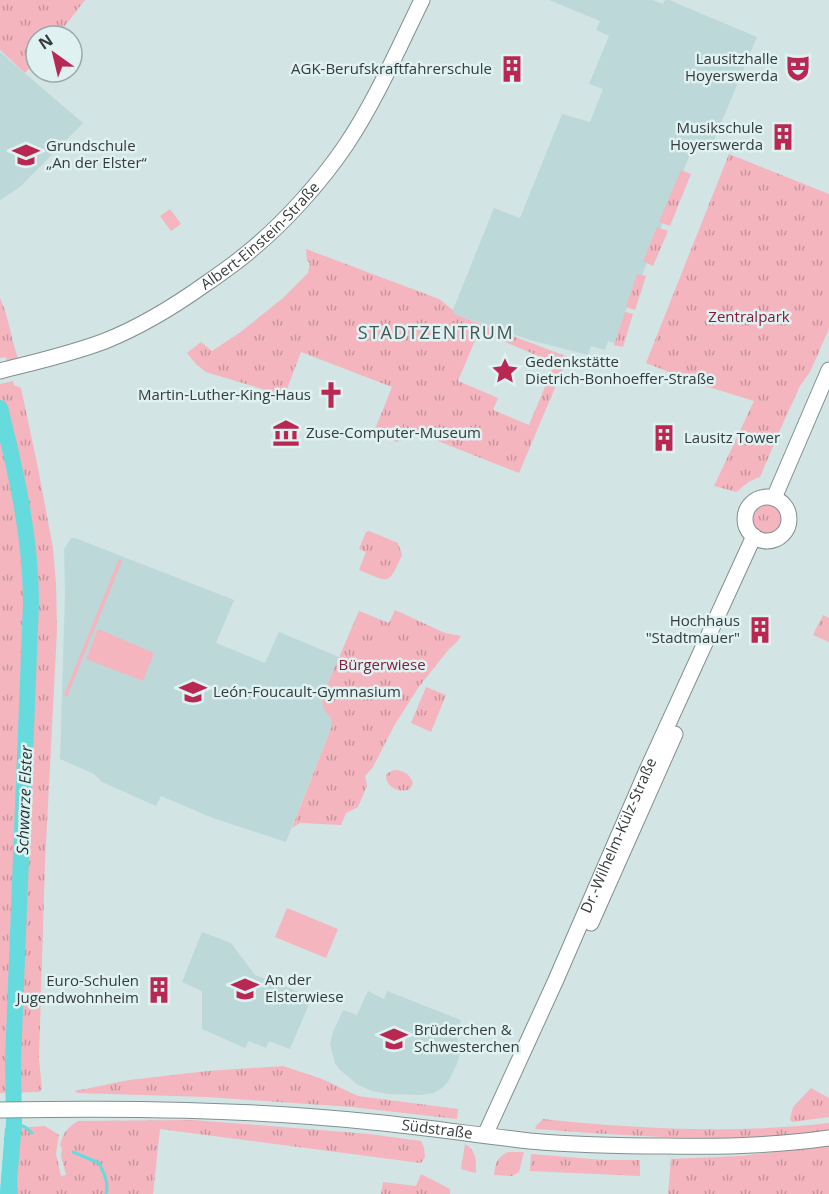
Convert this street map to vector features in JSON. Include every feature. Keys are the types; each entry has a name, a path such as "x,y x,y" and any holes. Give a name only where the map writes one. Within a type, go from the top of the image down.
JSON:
{"street":[{"name":"Albert-Einstein-Straße","path":"4,370 69,353 130,330 180,301 232,266 252,249 286,217 345,147 363,118 422,0"},
{"path":"778,500 829,370"},
{"path":"778,500 829,391"},
{"path":"766,497 778,500 789,513 788,527 782,536 772,540 758,538 746,524 747,510 758,499 766,497"},
{"name":"Dr.-Wilhelm-Külz-Straße","path":"490,1136 580,949 758,538"},
{"name":"Südstraße","path":"0,1110 192,1109 255,1112 372,1122 530,1141 613,1146 734,1147 829,1138"}],"shaded area":[{"path":"549,0 652,0 663,4 665,0 669,0 757,37 712,145 696,139 641,278 636,277 616,344 608,341 605,350 591,346 588,355 530,340 453,314 494,208 520,218 562,114 590,122 603,89 589,84 609,36 596,30 600,21"},
{"name":"Grundschule „An der Elster“","path":"0,52 24,73 24,84 37,84 83,123 20,187 0,200"},
{"name":"León-Foucault-Gymnasium","path":"71,538 234,600 216,643 265,663 279,632 339,657 322,698 333,723 286,842 213,818 161,796 156,806 102,782 94,774 60,759 65,593 64,549"},
{"name":"An der Elsterwiese","path":"202,932 231,943 255,975 312,997 290,1049 269,1041 266,1048 249,1041 245,1048 202,1029 202,991 182,982"},
{"name":"Brüderchen & Schwesterchen","path":"368,991 384,999 387,991 461,1020 456,1034 460,1053 457,1064 448,1082 442,1088 433,1093 420,1095 388,1094 358,1085 339,1069 330,1044 333,1032 343,1010 357,1015"}],"green space":[{"path":"0,0 85,0 66,24 24,24 24,72 0,50"},
{"name":"Zentralpark","path":"729,154 829,194 829,329 810,372 800,386 760,477 747,483 737,492 714,486 754,401 686,380 646,363"},
{"path":"681,170 691,174 670,226 659,222"},
{"path":"170,209 181,224 171,231 160,216"},
{"path":"657,227 668,231 653,266 643,261"},
{"path":"306,249 439,299 453,310 454,314 568,357 519,473 420,434 397,442 373,434 392,387 301,352 284,397 206,372 197,365 187,353 201,342 212,351 242,331 283,298 308,273 310,263 307,261","holes":["479,331 555,363 529,425 493,410 498,398 458,381"]},
{"path":"637,274 646,276 635,310 626,307"},
{"path":"0,298 21,365 9,369 6,357 0,358"},
{"path":"625,312 633,314 623,347 614,345"},
{"path":"13,381 14,385 21,388 53,548 57,630 45,863 39,1059 42,1089 39,1092 0,1093 0,384"},
{"path":"768,504 779,508 783,519 779,530 768,534 757,530 753,519 757,508"},
{"path":"369,531 398,543 402,555 394,573 386,579 359,570 366,552 359,549 366,532"},
{"path":"119,559 122,561 67,697 64,695"},
{"name":"Bürgerwiese","path":"395,610 445,633 461,636 418,688 394,726 373,767 365,776 367,786 358,807 346,813 341,825 300,823 292,828 332,726 331,719 323,708 322,697 359,611 389,623"},
{"path":"823,615 829,618 829,642 813,635"},
{"path":"98,629 154,653 143,681 86,659"},
{"path":"369,641 415,659 407,681 363,665 362,653"},
{"path":"426,687 446,695 431,732 411,723"},
{"path":"394,770 410,777 413,783 410,789 401,791 390,786 386,774"},
{"path":"287,908 338,929 326,958 275,937"},
{"path":"283,1066 322,1079 358,1096 458,1109 457,1119 351,1107 207,1097 77,1093 75,1091 129,1080 208,1071"},
{"path":"811,1088 829,1098 829,1117 792,1122 790,1119 793,1107"},
{"path":"543,1119 686,1129 757,1128 829,1123 829,1131 756,1137 682,1138 535,1129"},
{"path":"193,1120 369,1134 421,1141 425,1157 421,1163 160,1129 153,1194 18,1194 16,1128 45,1126 59,1135 56,1154 61,1176 66,1175 61,1156 62,1138 78,1121"},
{"path":"465,1144 474,1153 476,1173 461,1169"},
{"path":"829,1146 829,1194 668,1194 671,1159 739,1156"},
{"path":"508,1152 524,1152 519,1172 512,1176 494,1175 497,1161"},
{"path":"531,1154 603,1160 640,1160 640,1176 530,1171"},
{"path":"421,1174 450,1189 450,1194 381,1194 383,1182 416,1186"}],"water":[{"path":"5,1128 16,1128 18,1194 0,1194"}],"waterway":[{"name":"Schwarze Elster","path":"0,408 17,480 25,529 31,603 13,1061 14,1123 8,1194"},
{"path":"14,1123 25,1127 32,1133"},
{"path":"73,1152 99,1163 106,1182 106,1194"}],"place":[{"name":"Lausitzhalle Hoyerswerda","path":"798,68"},
{"name":"AGK-Berufskraftfahrerschule","path":"512,69"},
{"name":"Musikschule Hoyerswerda","path":"783,137"},
{"name":"Grundschule „An der Elster“","path":"26,155"},
{"name":"Gedenkstätte Dietrich-Bonhoeffer-Straße","path":"505,371"},
{"name":"Martin-Luther-King-Haus","path":"331,395"},
{"name":"Zuse-Computer-Museum","path":"286,433"},
{"name":"Lausitz Tower","path":"664,438"},
{"name":"Hochhaus \"Stadtmauer\"","path":"760,630"},
{"name":"León-Foucault-Gymnasium","path":"193,692"},
{"name":"An der Elsterwiese","path":"245,989"},
{"name":"Euro-Schulen Jugendwohnheim","path":"159,990"},
{"name":"Brüderchen & Schwesterchen","path":"394,1039"}],"district":[{"name":"STADTZENTRUM","path":"436,333"}]}
